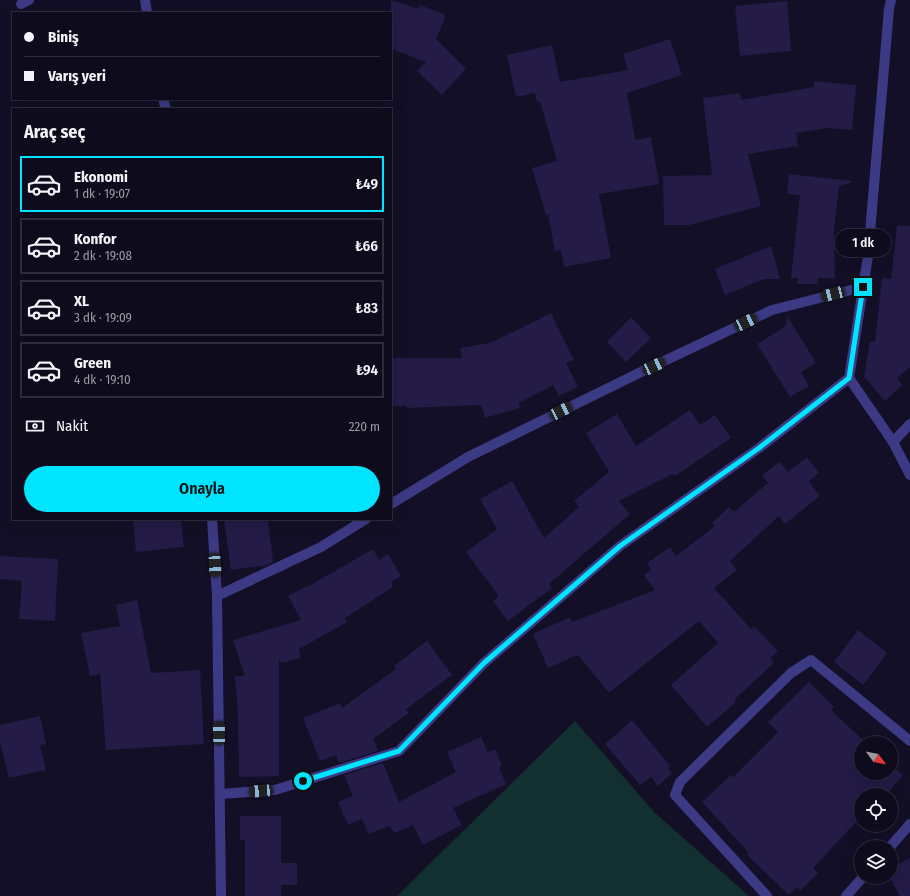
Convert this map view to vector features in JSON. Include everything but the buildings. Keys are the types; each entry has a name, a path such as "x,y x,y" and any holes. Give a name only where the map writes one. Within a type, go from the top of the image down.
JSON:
{"street":[{"path":"145,0 147,12"},
{"path":"892,0 889,9 868,256 849,378 893,442 910,475"},
{"path":"392,503 468,457 772,310 863,287"},
{"path":"220,794 275,790 399,751 484,663 620,546 759,448 849,378"},
{"path":"893,442 910,424"},
{"path":"212,520 217,596 221,896"},
{"path":"217,596 321,547 364,520"},
{"path":"767,896 675,795 680,782 791,673 811,660 910,741"},
{"path":"896,840 910,824"},
{"path":"846,896 857,884"}],"green space":[{"path":"575,721 654,812 749,896 397,896"}],"route":[{"path":"303,781 399,751 484,663 620,546 759,448 849,378 863,287"}]}
